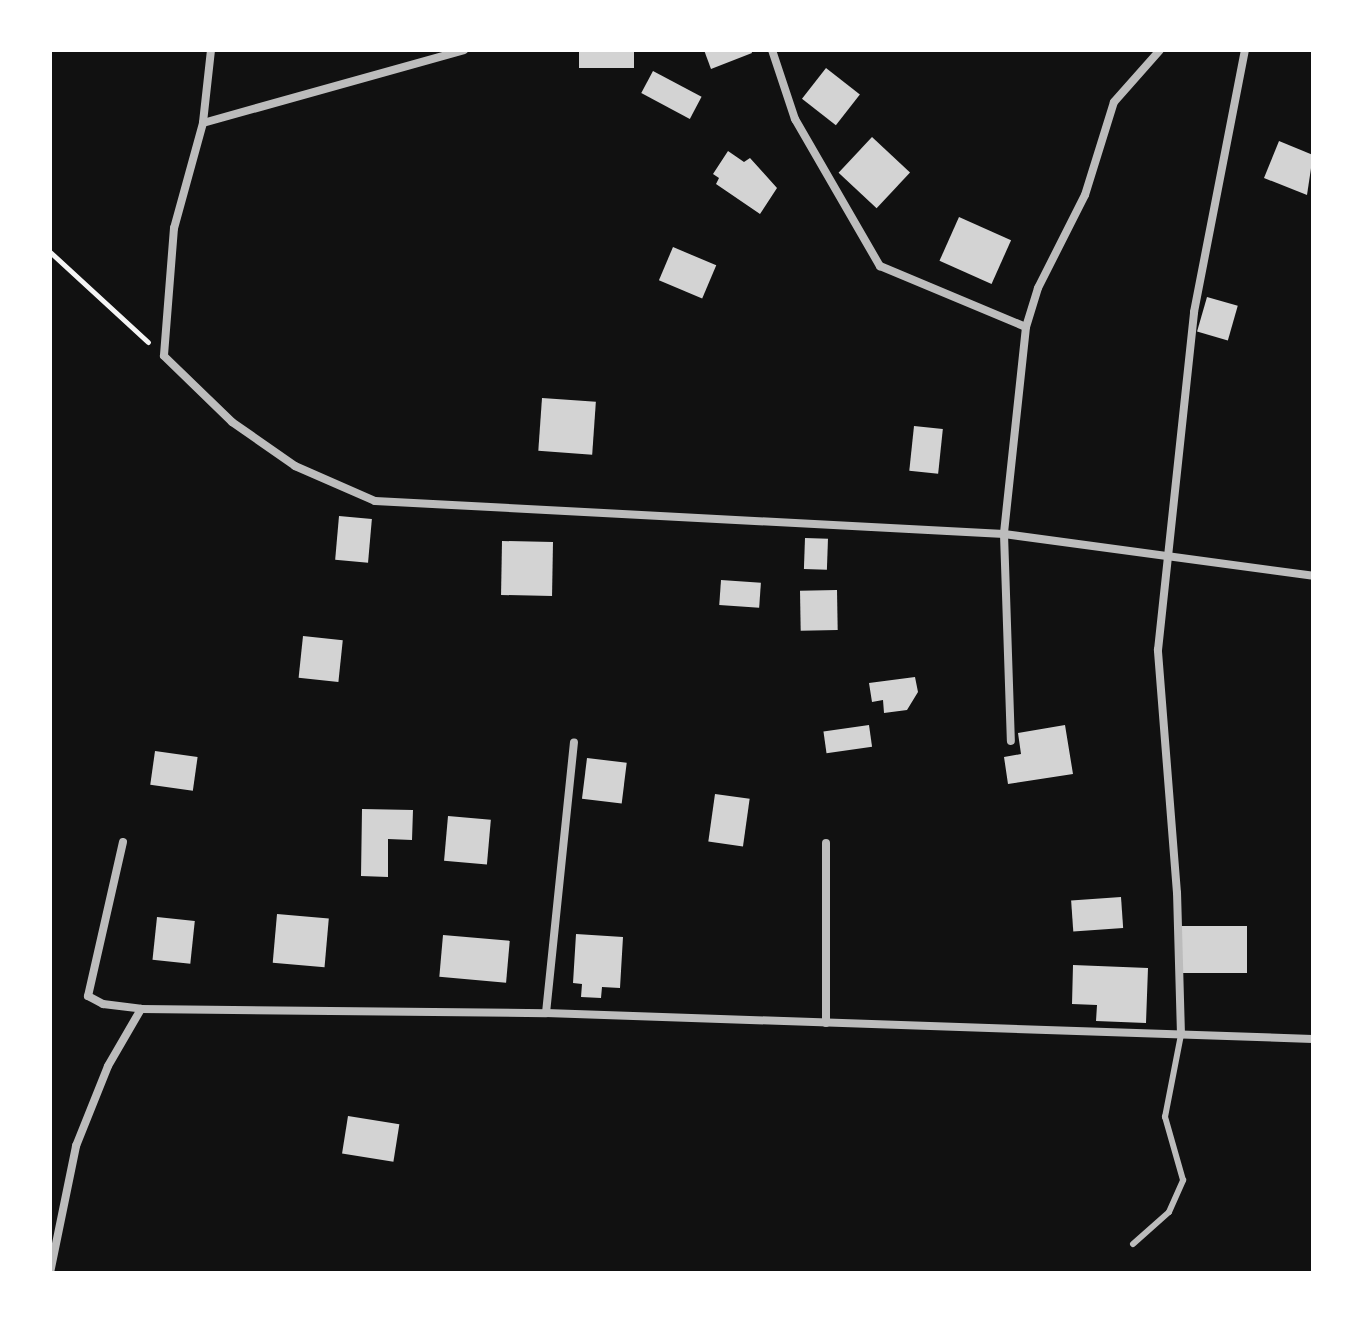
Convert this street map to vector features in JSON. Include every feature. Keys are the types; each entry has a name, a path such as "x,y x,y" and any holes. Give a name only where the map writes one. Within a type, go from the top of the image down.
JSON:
{"street":[{"path":"211,50 203,123 174,228 164,356 232,422 295,466 375,501 1004,534 1313,576"},
{"path":"203,123 464,50"},
{"path":"772,50 795,119 880,266 1026,327"},
{"path":"1011,741 1004,534 1026,327 1038,288 1085,195 1114,102 1160,50"},
{"path":"1181,1035 1177,893 1158,650 1194,312 1245,50"},
{"path":"546,1013 574,742"},
{"path":"123,842 88,996 103,1004 141,1009 546,1013 1313,1039"},
{"path":"826,843 826,1023"},
{"path":"50,1273 76,1146 108,1066 141,1009"}],"lane":[{"path":"1133,1244 1169,1212 1183,1180 1165,1117 1181,1035"}],"path":[{"path":"50,252 164,356"}],"building":[{"path":"579,50 634,50 634,68 579,68"},
{"path":"704,50 751,50 752,53 711,69"},
{"path":"826,68 860,94 836,125 802,99"},
{"path":"653,71 702,97 690,119 641,93"},
{"path":"872,137 910,172 877,208 839,173"},
{"path":"1279,141 1313,155 1307,195 1264,178"},
{"path":"728,151 744,162 750,158 777,188 760,214 716,184 719,178 713,174"},
{"path":"959,217 1011,240 992,284 939,261"},
{"path":"673,247 716,265 702,299 659,280"},
{"path":"1207,297 1238,306 1228,340 1197,332"},
{"path":"542,398 596,402 592,455 538,451"},
{"path":"914,426 943,429 938,474 909,471"},
{"path":"339,516 372,519 368,563 335,560"},
{"path":"805,538 828,539 827,570 804,569"},
{"path":"502,541 553,542 552,596 501,595"},
{"path":"721,580 761,583 759,608 719,605"},
{"path":"837,590 838,630 801,631 800,591"},
{"path":"303,636 343,640 338,682 299,678"},
{"path":"915,677 918,692 907,710 884,713 883,700 872,702 869,683"},
{"path":"869,725 872,747 827,753 823,731"},
{"path":"1065,725 1073,774 1008,784 1004,757 1021,754 1018,733"},
{"path":"155,751 198,757 193,791 150,785"},
{"path":"587,758 627,763 622,804 582,799"},
{"path":"715,794 750,799 743,846 708,842"},
{"path":"362,809 413,810 412,840 388,839 388,877 361,876"},
{"path":"448,816 491,820 487,865 444,861"},
{"path":"1121,897 1123,928 1073,931 1071,900"},
{"path":"277,914 329,919 325,967 273,963"},
{"path":"157,917 195,921 190,964 153,960"},
{"path":"1180,926 1247,926 1247,973 1180,973"},
{"path":"576,934 623,937 620,988 602,987 601,998 581,997 582,984 573,983"},
{"path":"443,935 510,941 506,983 439,977"},
{"path":"1073,965 1148,968 1146,1023 1096,1021 1097,1005 1072,1004"},
{"path":"348,1116 399,1124 393,1162 342,1154"}]}
